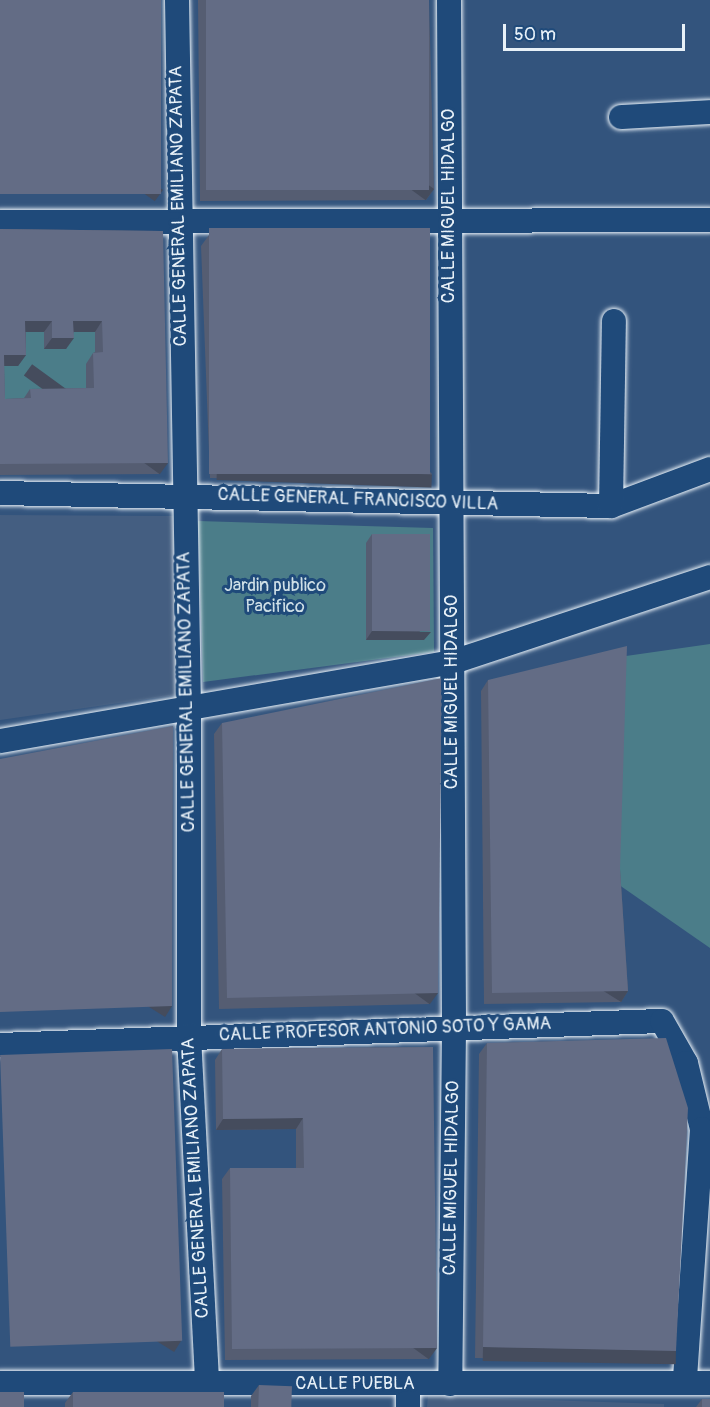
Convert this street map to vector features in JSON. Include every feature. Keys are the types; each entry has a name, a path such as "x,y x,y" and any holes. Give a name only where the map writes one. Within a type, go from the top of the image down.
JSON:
{"street":[{"name":"CALLE GENERAL EMILIANO ZAPATA","path":"177,0 189,708 189,1036 207,1383"},
{"name":"CALLE MIGUEL HIDALGO","path":"449,0 448,219 454,1028 450,1384"},
{"path":"621,117 710,112"},
{"path":"0,222 710,220"},
{"path":"611,506 614,321"},
{"name":"CALLE GENERAL FRANCISCO VILLA","path":"0,493 184,495 451,505 611,506 710,469"},
{"path":"0,741 453,662 710,577"},
{"name":"CALLE PROFESOR ANTONIO SOTO Y GAMA","path":"0,1045 189,1036 662,1022 686,1063 702,1129 685,1381"},
{"name":"CALLE PUEBLA","path":"0,1383 207,1383 408,1395 450,1384 685,1381 710,1383"}],"shaded area":[{"path":"0,515 173,516 176,695 0,720"},
{"path":"428,1396 664,1404 664,1407 427,1407"}],"green space":[{"path":"18,332 44,332 45,349 66,332 95,332 95,363 86,364 86,399 0,410 0,366"},
{"name":"Jardin publico Pacifico","path":"198,521 433,528 434,652 203,682"},
{"path":"710,644 710,948 612,880 619,657"}],"building":[{"path":"0,0 161,0 161,194 0,194"},
{"path":"206,0 429,0 429,190 206,190"},
{"path":"209,228 430,228 430,474 209,474"},
{"path":"0,229 163,231 168,463 0,464","holes":["25,321 52,321 52,338 74,338 73,321 102,321 103,352 93,353 94,388 30,389 31,398 5,399 4,355 26,355"]},
{"path":"372,534 430,534 430,631 372,631"},
{"path":"627,646 620,869 628,991 492,993 488,680"},
{"path":"442,678 438,993 227,998 222,723"},
{"path":"173,726 172,1006 0,1012 0,759"},
{"path":"666,1038 688,1108 676,1351 483,1347 487,1043"},
{"path":"433,1047 437,1348 232,1349 230,1168 304,1168 303,1118 223,1119 222,1049"},
{"path":"172,1049 182,1341 10,1347 0,1055"},
{"path":"259,1385 292,1386 291,1407 258,1407"},
{"path":"0,1392 24,1392 24,1407 0,1407"},
{"path":"73,1392 224,1392 224,1407 73,1407"},
{"path":"702,1399 710,1399 710,1407 702,1407"}]}
